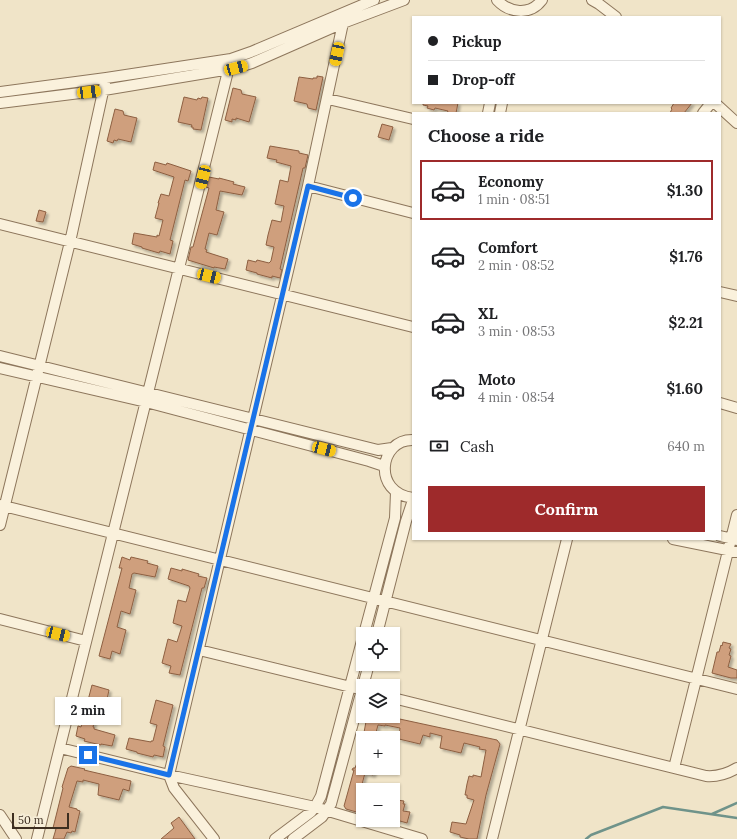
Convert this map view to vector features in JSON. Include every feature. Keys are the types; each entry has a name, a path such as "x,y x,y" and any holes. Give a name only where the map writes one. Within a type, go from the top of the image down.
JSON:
{"street":[{"path":"0,103 104,90 230,64 251,52 374,0"},
{"path":"0,92 230,64 244,66 343,23 404,0"},
{"path":"502,8 525,14 542,0"},
{"path":"592,0 615,16"},
{"path":"214,839 174,788 169,775 308,186 328,99 343,23"},
{"path":"36,839 148,398 230,64"},
{"path":"0,525 2,506 70,242 106,78"},
{"path":"328,99 412,119"},
{"path":"704,112 710,104"},
{"path":"716,104 737,123"},
{"path":"308,186 412,213"},
{"path":"0,224 412,327"},
{"path":"721,292 737,296"},
{"path":"0,356 38,371 148,398 253,419 378,450 392,448"},
{"path":"0,368 38,371"},
{"path":"148,398 251,430 384,466"},
{"path":"721,404 737,408"},
{"path":"412,437 400,442 392,448 387,456 384,466 385,476 389,485 396,492 412,499"},
{"path":"365,627 394,518 396,492"},
{"path":"379,627 412,502"},
{"path":"2,506 737,690"},
{"path":"674,768 696,679 733,551 737,515"},
{"path":"721,536 734,539"},
{"path":"492,839 567,540"},
{"path":"678,540 733,551"},
{"path":"0,619 86,641"},
{"path":"199,650 356,688"},
{"path":"275,839 311,812 322,796 356,663"},
{"path":"400,700 674,768 713,776 726,774 737,768"},
{"path":"293,839 317,822 328,810 333,799 356,713"},
{"path":"60,748 169,775 328,810 422,839"},
{"path":"0,815 16,839"}],"building":[{"path":"317,76 323,77 316,110 308,108 307,104 294,101 299,77 313,79 317,78"},
{"path":"233,88 241,90 242,94 256,97 249,122 236,118 236,120 232,119 232,122 225,120"},
{"path":"184,97 197,100 198,98 201,99 202,97 208,98 201,130 193,129 193,127 191,127 192,125 178,122"},
{"path":"458,104 456,112 448,112 435,108 434,110 423,105"},
{"path":"673,104 691,104 685,112 670,112"},
{"path":"115,109 123,111 124,115 137,118 131,142 118,139 117,141 114,140 113,143 107,141"},
{"path":"382,124 393,127 389,140 378,137"},
{"path":"270,146 299,151 299,153 308,155 305,168 303,168 280,269 282,270 280,278 272,276 272,278 246,270 248,260 256,262 257,260 269,263 271,261 274,247 266,245 268,235 272,220 281,222 284,206 275,204 280,180 288,182 291,166 276,162 277,160 267,158"},
{"path":"155,162 166,165 167,163 191,171 188,181 185,180 170,240 173,241 170,254 160,251 159,253 132,244 134,233 157,237 157,235 159,236 163,220 155,218 158,203 161,194 169,196 174,177 153,170"},
{"path":"209,177 234,182 233,184 245,187 242,195 220,191 216,210 224,212 217,235 209,233 205,249 207,250 206,252 228,259 225,269 214,268 188,260 209,188 206,187"},
{"path":"39,210 46,212 43,222 36,221"},
{"path":"122,557 130,560 131,557 148,561 147,563 158,566 155,577 134,573 132,574 129,588 136,590 130,614 121,611 117,627 126,630 120,654 112,651 110,659 99,656 122,568 119,568"},
{"path":"171,568 182,571 182,569 207,578 204,588 202,588 180,675 169,673 171,666 162,663 168,639 177,642 182,626 173,623 178,600 186,602 190,588 189,586 168,579"},
{"path":"723,642 731,644 729,648 731,649 729,655 731,656 728,667 737,670 737,678 712,673 717,652 719,652"},
{"path":"92,685 109,690 104,713 97,711 93,727 94,729 115,735 112,746 84,741 85,739 76,736 78,726 81,727"},
{"path":"156,700 173,705 163,746 165,747 163,757 154,755 153,757 126,749 129,738 151,742 153,741 157,725 150,723"},
{"path":"400,719 497,740 500,744 486,795 477,839 460,837 460,835 450,832 452,822 466,824 474,800 467,798 467,795 465,795 469,776 473,777 473,775 481,777 486,750 464,743 461,753 440,748 442,736 430,733 430,737 423,735 420,744 400,739 400,728 385,725 378,725 376,731 364,731 366,723 400,723"},
{"path":"71,766 131,781 129,791 123,789 119,800 98,795 99,784 83,780 83,782 77,781 69,807 80,811 75,832 67,832 64,839 53,839 56,829 53,828 62,787 68,768"},
{"path":"356,766 356,775 364,775 362,783 356,783 356,812 346,809 344,806 354,770 352,770"},
{"path":"400,800 404,801 403,804 405,804 403,811 410,812 407,823 400,821"},
{"path":"179,817 195,839 161,839 174,828 171,823"}],"waterway":[{"path":"712,814 737,803"},
{"path":"586,839 591,835 663,807 737,818"}],"route":[{"path":"88,755 169,775 308,186 353,198"}]}
